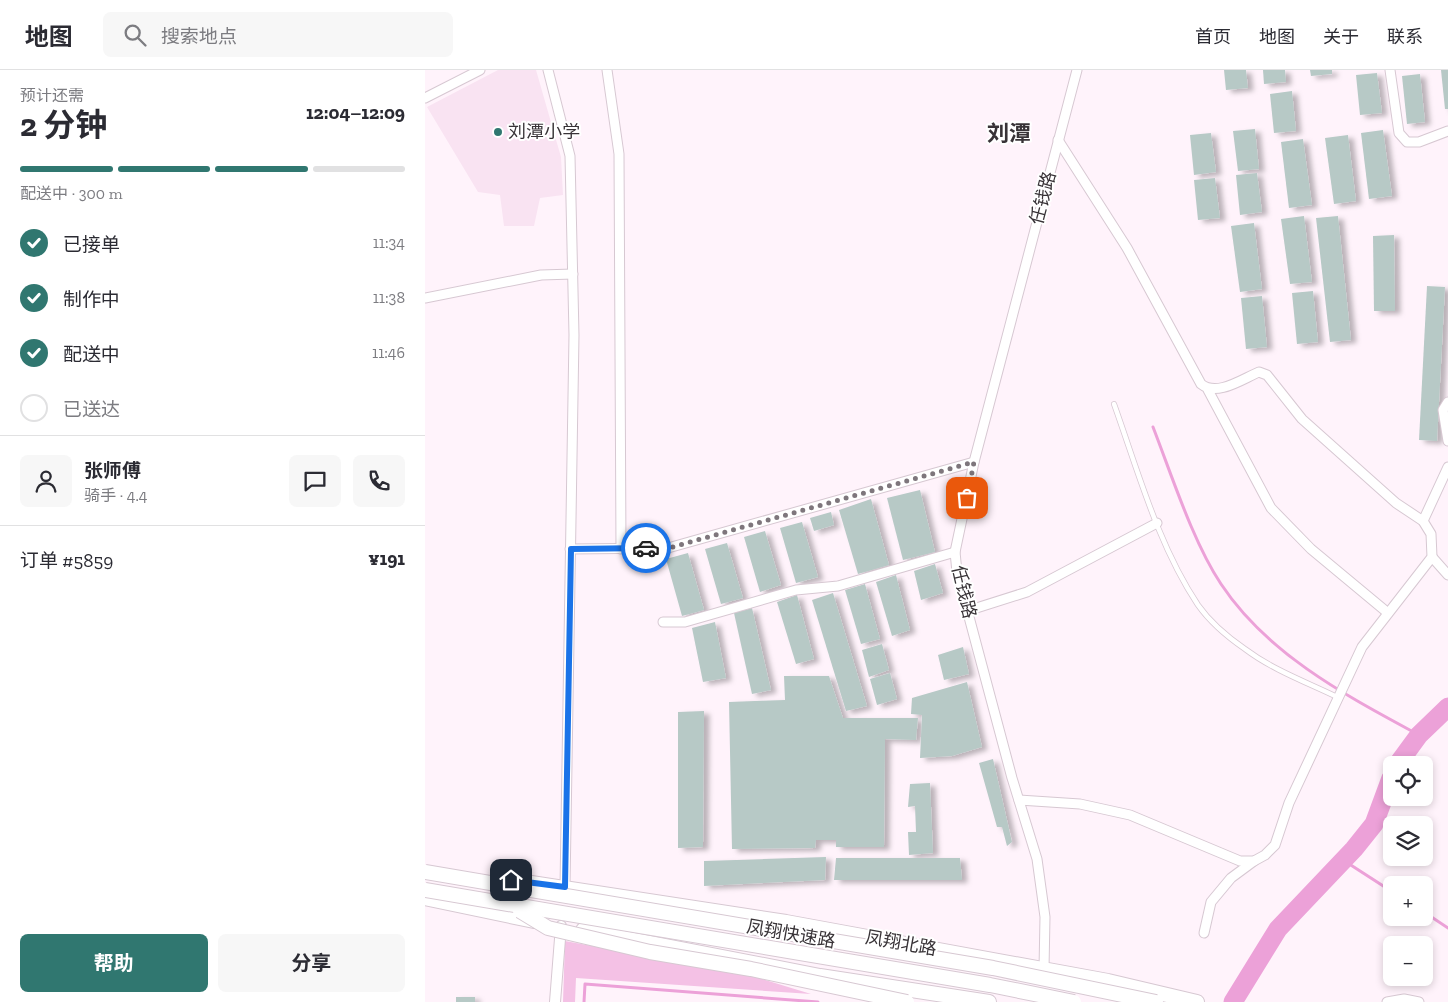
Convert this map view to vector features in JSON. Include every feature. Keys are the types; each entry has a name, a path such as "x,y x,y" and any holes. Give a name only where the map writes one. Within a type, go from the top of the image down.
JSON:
{"main road":[{"name":"凤翔北路","path":"425,866 786,922 1044,969 1197,1002"},
{"name":"凤翔快速路","path":"425,872 993,968 1156,1002"},
{"name":"凤翔快速路","path":"425,890 513,907 686,933 1074,1002"},
{"path":"425,898 821,976 989,1002"},
{"path":"513,907 548,928 650,952 751,969 907,1002"}],"street":[{"path":"425,98 480,70"},
{"path":"547,70 569,156 573,274 571,549 565,887"},
{"path":"607,70 619,154 621,548"},
{"name":"任钱路","path":"1044,969 1045,917 1037,859 967,611 957,572 955,552 974,462 1077,70"},
{"path":"1390,70 1399,133 1407,142 1419,142 1448,131"},
{"path":"1058,140 1127,248 1201,384 1208,390 1271,508 1311,550 1388,613"},
{"path":"425,298 541,275 573,274"},
{"path":"1208,390 1217,390 1259,372 1267,375 1302,419 1396,503 1423,521 1431,534 1432,557 1448,575"},
{"path":"1448,402 1443,410 1448,441"},
{"path":"571,549 669,548 974,462"},
{"path":"1423,521 1448,467"},
{"path":"967,611 1027,592 1157,523"},
{"path":"663,622 685,622 795,590 838,586 955,552"},
{"path":"1204,933 1211,902 1231,878 1265,855 1275,844 1289,803 1362,647 1432,557"},
{"path":"1019,800 1081,804 1129,815 1240,861 1254,862"},
{"path":"555,1002 561,926"},
{"path":"1387,1002 1404,1000 1419,1002"}],"lane":[{"path":"1114,404 1157,523 1199,606 1218,626 1245,649 1271,666 1337,697"}],"shaded area":[{"name":"刘潭小学","path":"498,70 536,70 561,157 563,195 540,198 534,226 504,226 500,195 478,192 427,107"},
{"path":"565,941 749,975 811,994 576,978 575,1002 563,1002"}],"building":[{"path":"1224,70 1246,70 1248,88 1226,90"},
{"path":"1263,70 1285,70 1286,82 1264,84"},
{"path":"1310,70 1332,70 1332,74 1311,76"},
{"path":"1441,70 1448,70 1448,109 1445,109"},
{"path":"1377,73 1382,113 1360,115 1356,75"},
{"path":"1420,74 1425,122 1407,124 1402,76"},
{"path":"1292,91 1296,131 1274,133 1270,94"},
{"path":"1255,129 1259,169 1238,171 1233,131"},
{"path":"1383,130 1392,196 1369,199 1361,133"},
{"path":"1211,133 1216,172 1194,175 1190,135"},
{"path":"1348,135 1356,201 1334,204 1325,138"},
{"path":"1303,139 1312,205 1289,208 1281,142"},
{"path":"1257,173 1262,212 1240,215 1236,175"},
{"path":"1215,178 1220,218 1198,220 1194,180"},
{"path":"1304,216 1312,282 1290,284 1281,219"},
{"path":"1338,216 1351,340 1330,342 1316,218"},
{"path":"1254,223 1262,289 1240,292 1231,226"},
{"path":"1394,235 1395,311 1374,311 1373,236"},
{"path":"1427,286 1445,287 1437,441 1419,440"},
{"path":"1313,291 1318,342 1297,344 1292,293"},
{"path":"1262,296 1267,347 1246,349 1241,298"},
{"path":"920,490 935,552 903,560 887,498"},
{"path":"871,499 889,565 858,574 839,510"},
{"path":"831,512 834,525 814,531 810,518"},
{"path":"802,522 818,577 796,583 780,528"},
{"path":"765,531 781,585 760,592 744,537"},
{"path":"727,543 743,598 721,604 705,549"},
{"path":"688,553 704,610 682,616 666,559"},
{"path":"935,564 943,593 921,600 914,571"},
{"path":"896,575 910,630 892,636 876,582"},
{"path":"865,584 880,639 861,644 845,590"},
{"path":"833,593 867,706 846,711 812,600"},
{"path":"797,595 814,659 796,664 777,602"},
{"path":"752,608 771,690 752,694 734,613"},
{"path":"715,622 726,678 703,682 692,628"},
{"path":"882,644 889,670 869,677 862,650"},
{"path":"963,647 969,674 944,680 938,655"},
{"path":"890,673 897,699 877,705 870,679"},
{"path":"784,676 829,676 843,718 918,718 916,740 885,739 884,847 836,847 836,840 816,840 815,848 732,849 729,702 785,700"},
{"path":"967,682 982,747 952,756 920,758 922,715 911,714 912,698"},
{"path":"704,711 703,847 678,848 678,712"},
{"path":"993,759 1012,842 1007,846 1002,827 997,827 979,763"},
{"path":"930,783 933,853 909,855 908,832 916,832 915,806 908,807 910,784"},
{"path":"826,857 825,880 704,886 704,861"},
{"path":"836,858 960,858 962,880 834,880"},
{"path":"456,997 475,997 475,1002 456,1002"}],"waterway":[{"path":"1153,427 1201,549 1221,584 1240,609 1285,653 1311,672 1364,705 1419,735"},
{"path":"1404,756 1419,735 1448,707"},
{"path":"1233,1002 1278,929 1354,849 1374,824 1383,800"},
{"path":"1343,860 1383,886"},
{"path":"1433,918 1448,928"},
{"path":"584,1002 585,984 818,1002"}],"way so far":[{"path":"646,548 669,548 974,462 967,498"}],"place":[{"name":"刘潭小学","path":"498,132"}],"district":[{"name":"刘潭","path":"1009,133"}],"route":[{"path":"511,880 565,887 571,549 646,548"}]}
